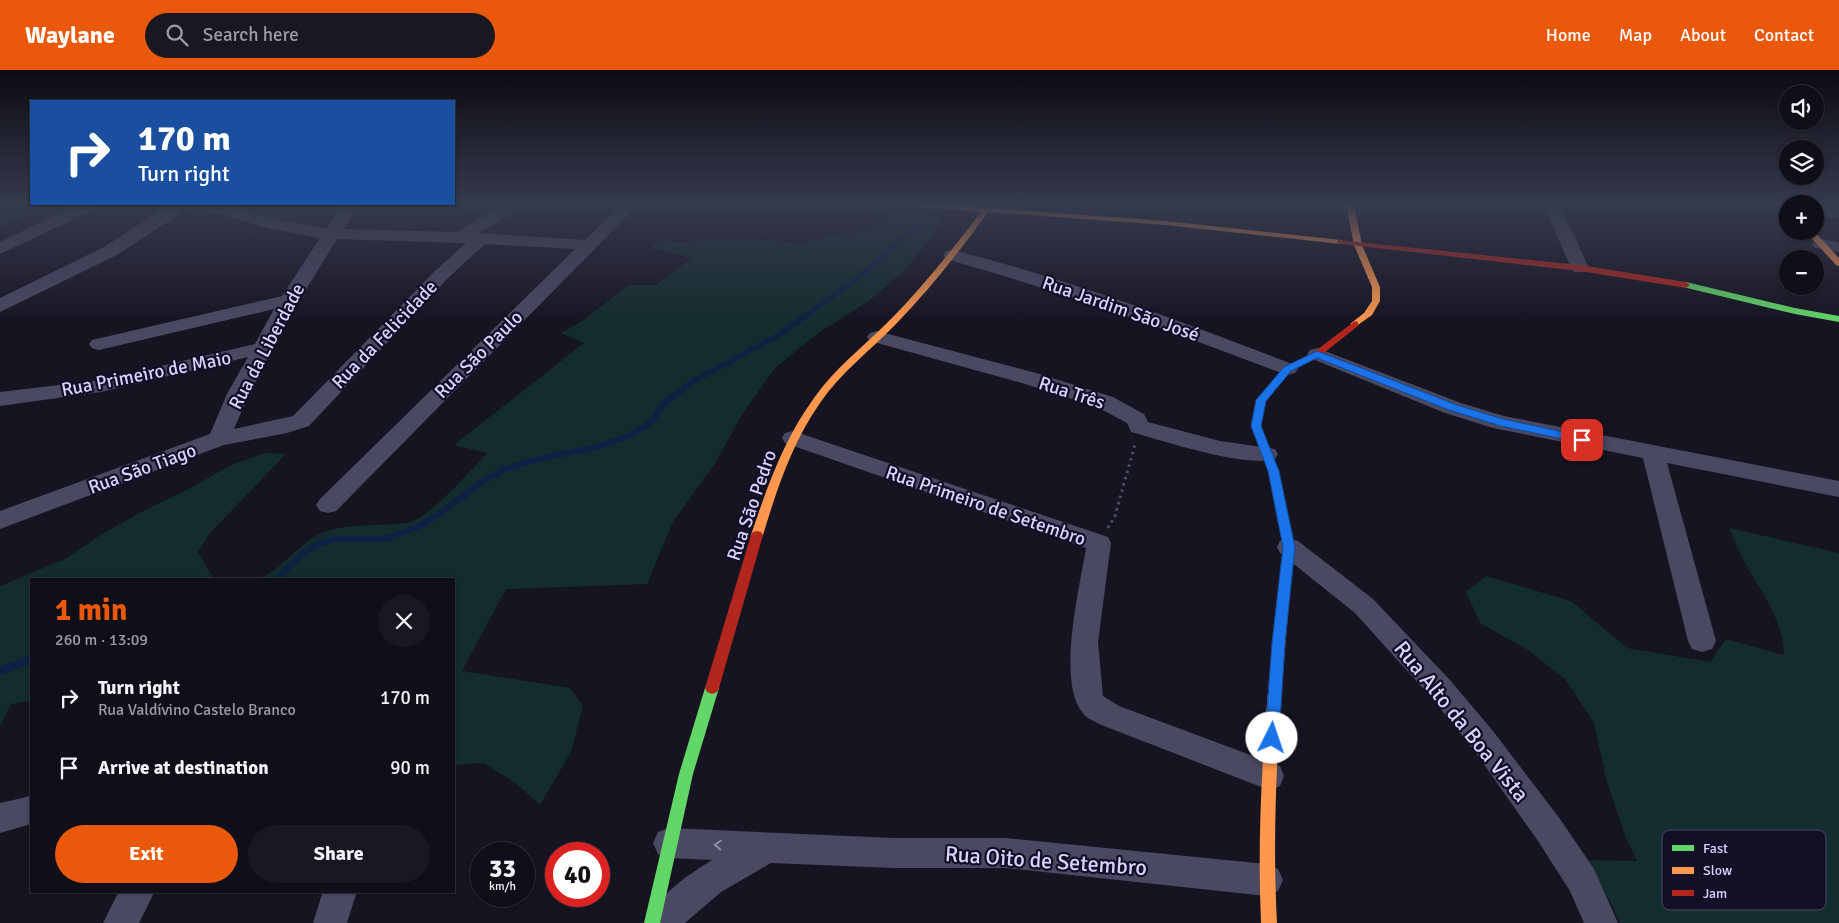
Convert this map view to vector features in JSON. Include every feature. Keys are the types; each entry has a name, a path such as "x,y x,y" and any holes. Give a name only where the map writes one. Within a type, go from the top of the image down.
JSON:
{"street":[{"path":"0,306 100,258 120,245"},
{"name":"Rua da Liberdade","path":"219,439 238,394 262,348 323,245"},
{"name":"Rua da Felicidade","path":"287,426 301,421 441,275 473,245"},
{"name":"Rua São Paulo","path":"328,505 588,245"},
{"name":"Rua São Pedro","path":"652,923 686,774 774,478 793,438 819,397 853,358 877,337 960,245"},
{"path":"1269,923 1266,880 1269,776 1278,643 1289,547 1274,471 1256,426 1261,400 1288,369 1317,354 1367,315 1376,301 1376,287 1358,245 1580,268 1666,280 1795,311 1839,318"},
{"path":"1570,245 1580,268"},
{"path":"1822,245 1839,263"},
{"name":"Rua Jardim São José","path":"952,255 1051,282 1288,369"},
{"path":"99,344 289,300"},
{"name":"Rua Três","path":"877,337 1029,378 1105,402 1136,418 1139,426"},
{"name":"Rua Primeiro de Maio","path":"0,400 101,386 262,348"},
{"path":"1317,354 1453,408 1501,422 1653,454 1839,489"},
{"name":"Rua São Tiago","path":"0,520 219,439 287,426"},
{"path":"1139,426 1220,448 1267,454"},
{"name":"Rua Primeiro de Setembro","path":"793,438 1099,544 1084,642 1087,694 1094,705 1109,715 1269,776"},
{"path":"1653,454 1702,641"},
{"name":"Rua Alto da Boa Vista","path":"1289,547 1364,606 1439,687 1483,740 1549,830 1582,880 1601,923"},
{"path":"0,818 30,810"},
{"name":"Rua Oito de Setembro","path":"669,843 766,848 1006,853 1266,880"},
{"name":"Rua Oito de Setembro","path":"663,923 694,892 714,876 766,848"},
{"path":"660,883 677,894 694,892"},
{"path":"120,923 137,893"},
{"path":"330,923 339,893"}],"path":[{"path":"1099,544 1116,516 1139,426"}],"green space":[{"path":"654,245 925,245 906,269 870,300 817,334 775,368 741,416 716,462 673,522 647,584 506,589 462,671 570,688 583,706 571,752 540,805 513,781 483,763 455,765 455,578 261,578 277,568 300,547 317,535 337,528 407,523 416,520 438,504 487,453 454,445 584,343 561,333 585,319 628,285 656,285 692,258 650,248"},
{"path":"264,453 286,454 210,533 198,552 213,578 30,578 30,701 11,704 0,726 0,586 65,559 102,534 229,466"},
{"path":"1729,528 1839,553 1839,923 1620,923 1609,899 1582,860 1637,861 1626,838 1607,782 1594,723 1566,680 1528,650 1480,623 1466,592 1486,576 1571,601 1627,648 1710,662 1726,639 1784,655 1783,643 1776,619 1743,559"}],"waterway":[{"path":"681,390 690,383 779,335 862,275 895,245"},
{"path":"278,578 299,557 311,548 324,542 341,539 380,539 395,536 428,521 490,477 502,471 520,464 592,448 628,436 648,424 662,406 683,389"},
{"path":"0,671 30,659"}],"traffic: fast":[{"path":"1686,285 1795,311 1839,319"},
{"path":"652,923 686,774 712,688"}],"traffic: slow":[{"path":"757,535 781,465 797,432 817,400 843,370 917,297 959,245"},
{"path":"1355,324 1367,315 1376,301 1376,287 1358,245"},
{"path":"1822,245 1839,263"},
{"path":"1269,923 1266,840 1267,799 1272,715 1284,591"}],"traffic: jam":[{"path":"1367,245 1580,268 1686,285"},
{"path":"1284,591 1289,547 1273,471 1256,426 1261,400 1288,369 1317,354 1355,324"},
{"path":"712,688 757,535"}],"route":[{"path":"1272,738 1278,643 1289,547 1274,471 1256,426 1261,400 1288,369 1317,354 1453,408 1501,422 1582,440"}]}
